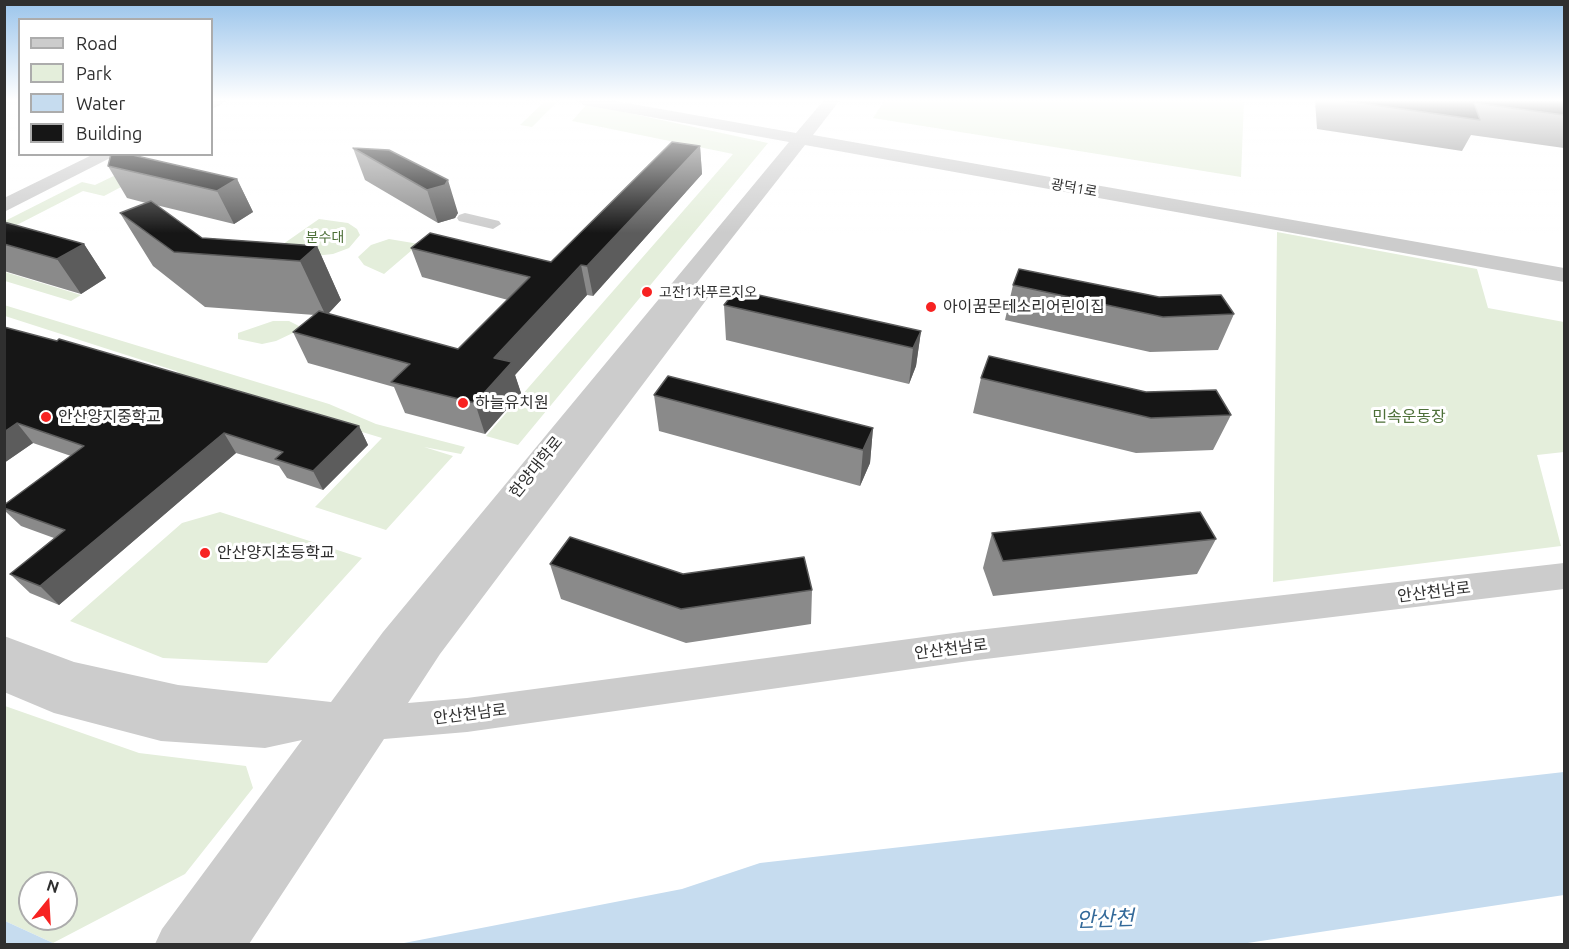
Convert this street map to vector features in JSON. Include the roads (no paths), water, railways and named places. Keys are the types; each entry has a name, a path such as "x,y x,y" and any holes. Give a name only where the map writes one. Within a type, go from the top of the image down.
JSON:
{"street":[{"name":"한양대학로","path":"224,945 293,846 395,642 805,144"},
{"name":"광덕1로","path":"863,144 1564,275"},
{"name":"광덕1로","path":"869,144 1564,260"},
{"path":"4,206 105,156"},
{"path":"465,218 493,224"},
{"name":"안산천남로","path":"4,676 54,697 161,724 265,731 478,713 969,646 1564,576"},
{"name":"안산천남로","path":"4,650 72,677 178,701 356,722"},
{"name":"한양대학로","path":"177,945 252,843 356,722"}],"water":[{"name":"안산천","path":"1564,772 1564,895 1241,944 399,944 682,889 760,863"},
{"path":"5,921 18,927 18,931 27,931 53,943 78,944 5,944"}],"place":[{"name":"고잔1차푸르지오","path":"647,292"},
{"name":"아이꿈몬테소리어린이집","path":"931,307"},
{"name":"하늘유치원","path":"463,403"},
{"name":"안산양지중학교","path":"46,417"},
{"name":"안산양지초등학교","path":"205,553"}],"park label":[{"name":"분수대","path":"325,237"},
{"name":"민속운동장","path":"1409,417"}]}
